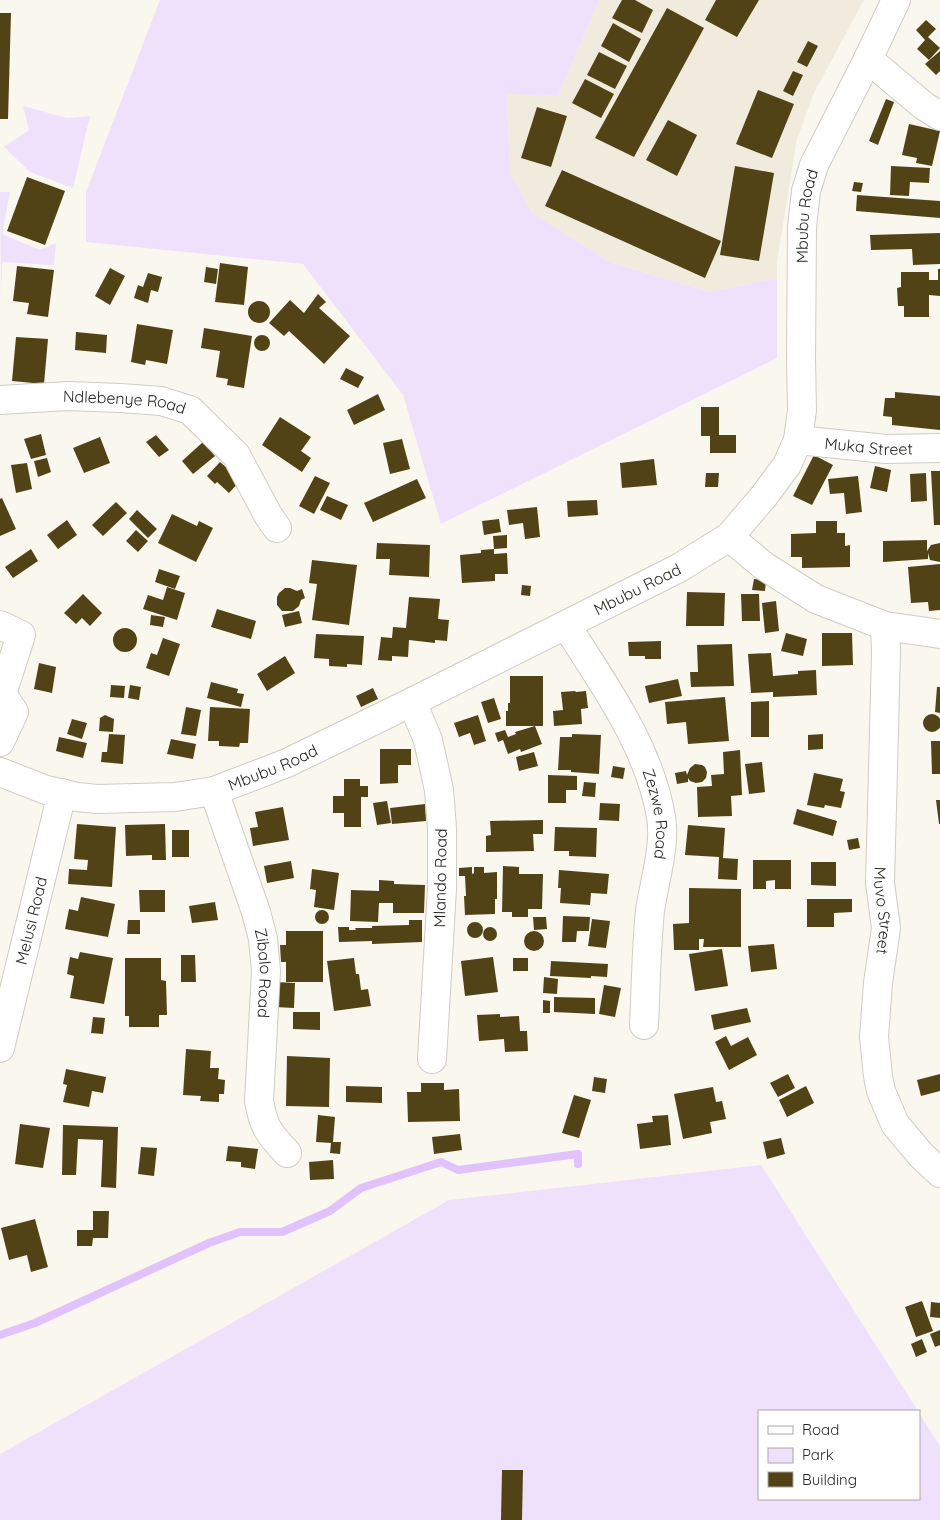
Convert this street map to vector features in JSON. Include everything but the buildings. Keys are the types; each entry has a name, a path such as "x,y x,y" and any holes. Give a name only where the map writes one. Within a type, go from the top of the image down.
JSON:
{"street":[{"name":"Mbubu Road","path":"0,772 46,790 97,799 176,797 214,791 286,763 412,702 679,568 729,537 764,496 786,465 798,440 802,410 802,227 806,191 814,165 896,0"},
{"path":"868,59 924,106 940,116"},
{"name":"Ndlebenye Road","path":"0,400 68,396 120,398 161,401 190,410 236,455 277,528"},
{"name":"Muka Street","path":"798,440 886,449 940,448"},
{"path":"729,537 764,566 816,599 885,626 940,634"},
{"name":"Zezwe Road","path":"566,625 620,711 632,735 644,760 661,819 660,845 650,912 644,1025"},
{"name":"Muvo Street","path":"885,626 886,653 880,883 886,928 878,983 874,1037 881,1091 895,1124 921,1155 940,1173"},
{"path":"0,742 14,712 2,694 11,630"},
{"name":"Mlando Road","path":"412,702 428,740 439,790 442,828 442,889 432,1059"},
{"name":"Zibalo Road","path":"214,791 256,912 263,939 266,971 259,1101 266,1128 287,1153"},
{"name":"Melusi Road","path":"0,1048 62,794"}],"shaded area":[{"path":"599,0 864,0 814,93 797,139 777,261 777,278 710,292 610,262 532,213 510,173 507,93 558,96"}],"green space":[{"path":"160,0 599,0 558,96 507,94 510,173 532,213 610,262 710,292 777,278 777,358 441,524 403,395 303,264 86,242 86,192"},
{"path":"23,106 67,118 90,116 73,188 30,172 4,147 29,130"},
{"path":"0,192 10,192 2,234 40,250 56,243 54,265 2,262 1,301"},
{"path":"761,1165 917,1410 758,1410 758,1500 920,1500 920,1415 940,1446 940,1520 0,1520 0,1454 449,1200"}],"waterway":[{"path":"0,1335 35,1323 209,1243 240,1232 282,1232 330,1211 361,1188 441,1162 458,1170 578,1154 578,1164"}]}
